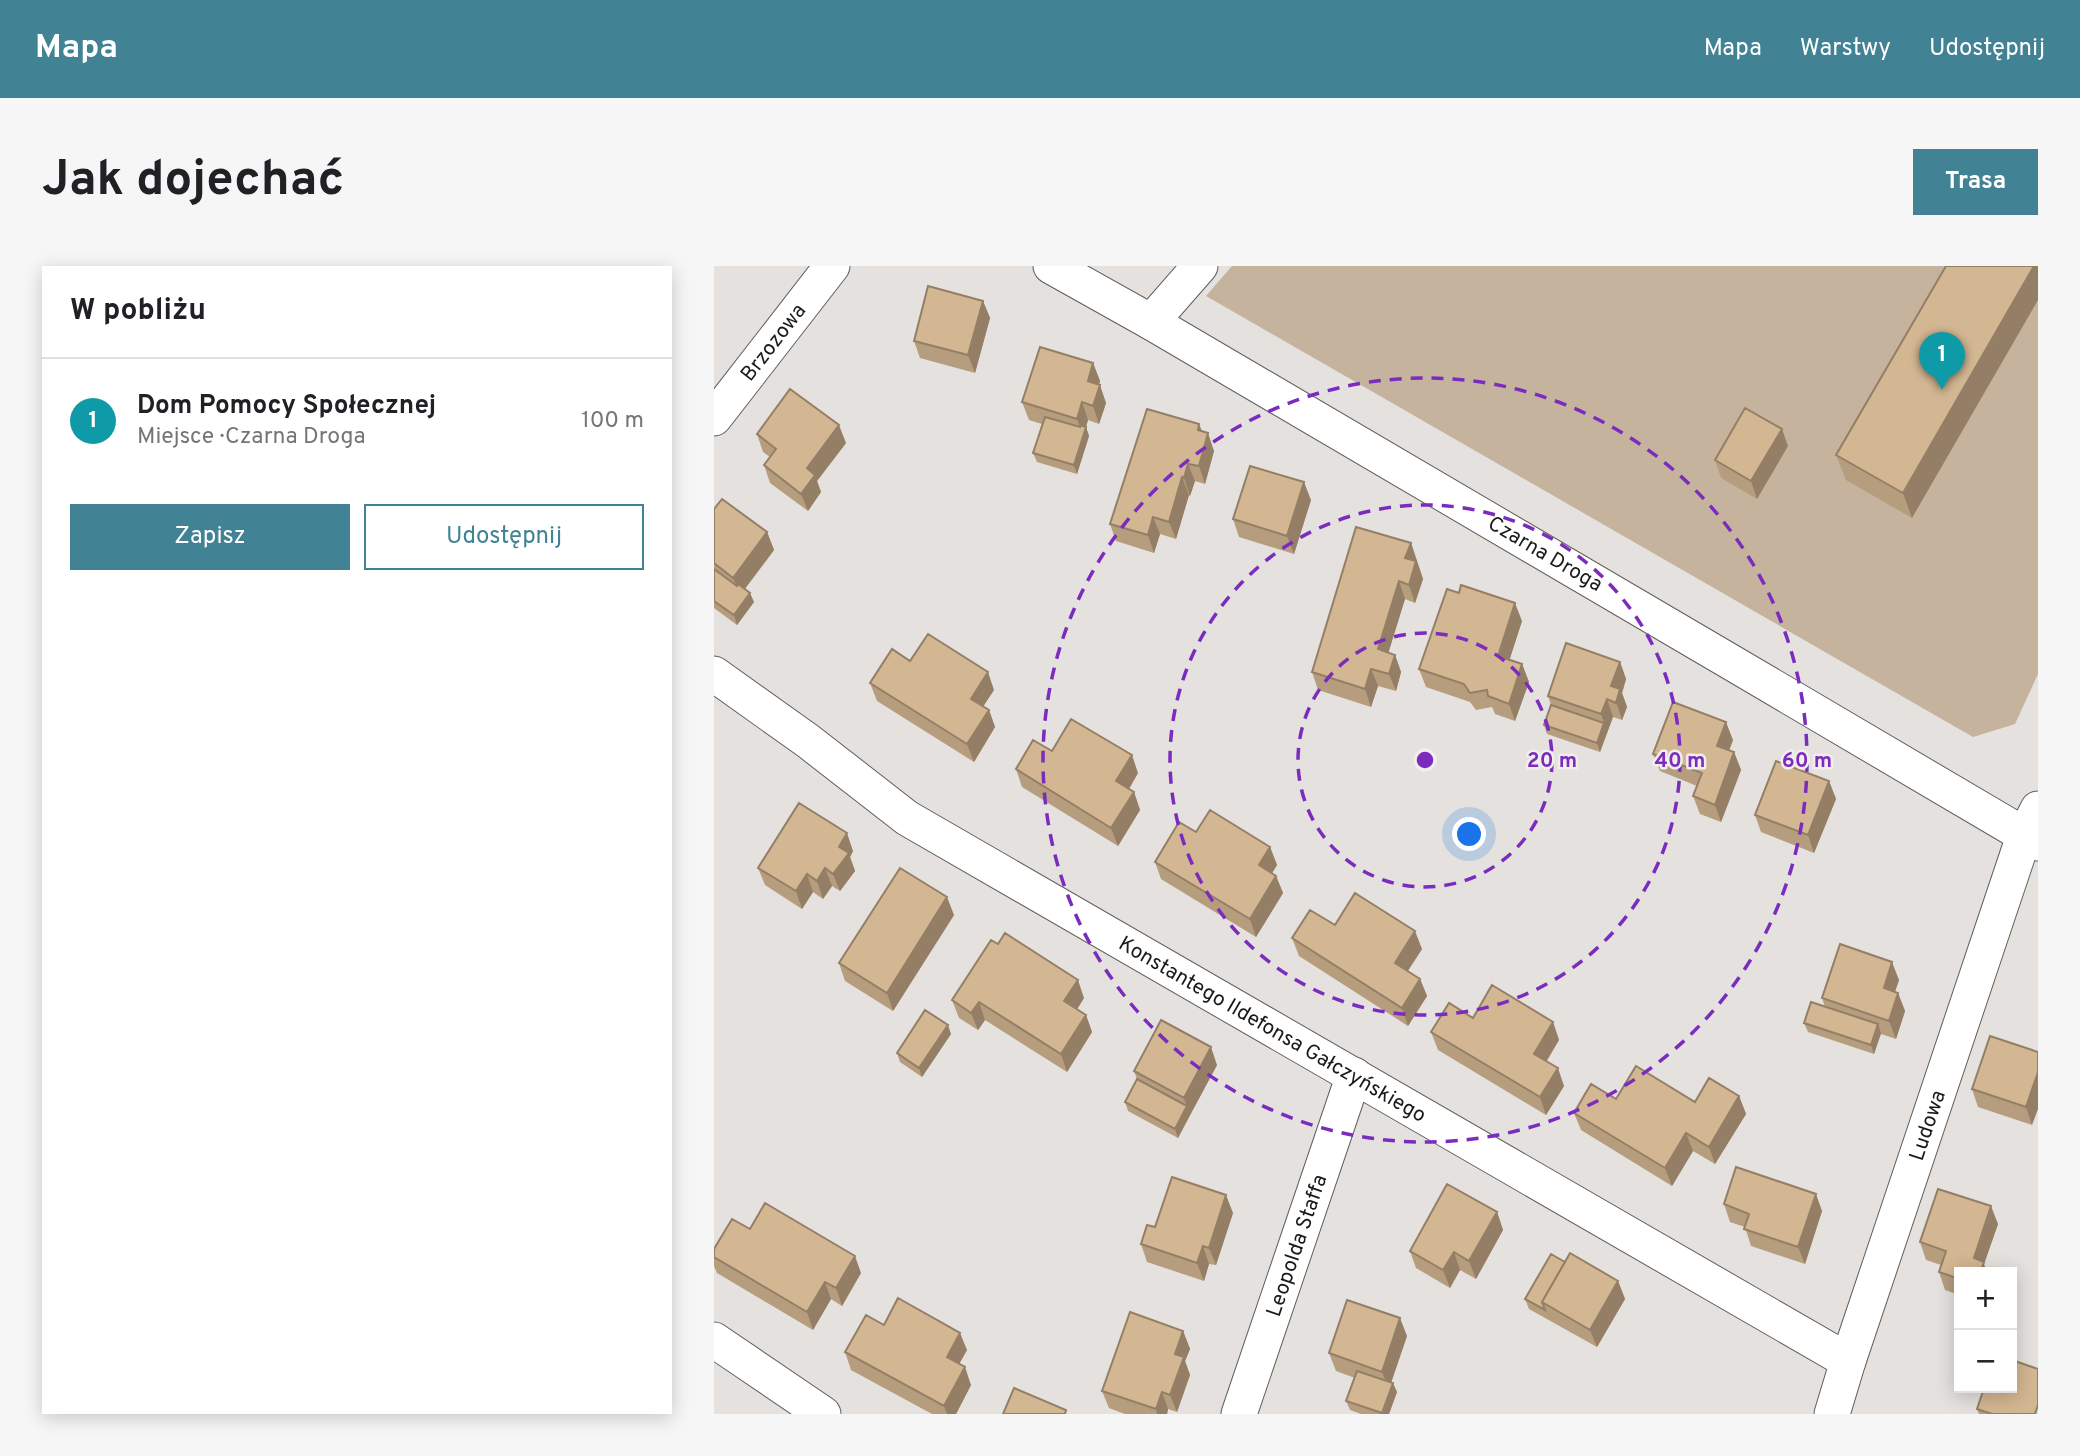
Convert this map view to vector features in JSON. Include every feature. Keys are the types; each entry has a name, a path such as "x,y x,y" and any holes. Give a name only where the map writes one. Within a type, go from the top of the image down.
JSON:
{"street":[{"name":"Brzozowa","path":"714,418 832,266"},
{"name":"Czarna Droga","path":"1051,266 1896,758 2034,829"},
{"path":"1151,322 1200,266"},
{"name":"Konstantego Ildefonsa Gałczyńskiego","path":"714,674 808,741 907,818 1848,1361"},
{"name":"Ludowa","path":"1832,1414 1848,1361 2034,829"},
{"name":"Leopolda Staffa","path":"1239,1414 1354,1074"},
{"path":"714,1340 824,1414"}],"shaded area":[{"path":"1232,266 2038,266 2038,674 2015,724 1973,737 1206,296"}],"building":[{"path":"1946,266 2034,266 1903,493 1836,455"},
{"path":"928,286 983,301 968,355 914,341"},
{"path":"1040,347 1093,363 1088,381 1100,385 1093,406 1082,402 1077,419 1022,402"},
{"path":"790,389 839,425 807,468 815,475 801,494 764,465 776,449 757,434"},
{"path":"1745,408 1782,429 1751,481 1715,460"},
{"path":"1147,409 1199,424 1198,430 1208,433 1199,466 1188,464 1184,478 1182,477 1169,522 1153,517 1148,535 1110,524"},
{"path":"1045,417 1086,427 1074,465 1033,453"},
{"path":"1250,466 1304,482 1287,536 1233,519"},
{"path":"722,499 767,532 733,578 714,563 714,509"},
{"path":"1356,527 1411,543 1405,558 1416,561 1409,585 1399,581 1378,649 1395,655 1389,674 1371,669 1365,689 1312,672"},
{"path":"714,569 750,593 734,615 714,601"},
{"path":"1461,585 1515,603 1498,656 1522,664 1509,704 1488,696 1487,690 1470,693 1464,684 1419,669 1447,589 1459,593"},
{"path":"928,634 988,672 971,699 989,710 967,744 870,683 892,649 910,661"},
{"path":"1566,643 1620,662 1611,686 1620,689 1616,703 1607,699 1601,714 1548,696"},
{"path":"1673,702 1726,722 1717,746 1734,752 1715,805 1693,796 1702,773 1653,754"},
{"path":"1551,705 1604,723 1597,743 1544,725"},
{"path":"1071,719 1132,755 1116,781 1134,792 1111,828 1016,769 1033,740 1052,751"},
{"path":"1776,761 1829,781 1808,835 1755,815"},
{"path":"799,803 847,833 839,847 849,853 833,874 825,868 817,881 807,874 796,891 758,868"},
{"path":"1210,810 1270,847 1259,865 1276,876 1250,919 1155,862 1179,822 1196,832"},
{"path":"900,868 947,897 887,993 839,963"},
{"path":"1355,893 1415,931 1395,963 1420,979 1402,1008 1292,938 1310,910 1335,925"},
{"path":"1005,933 1078,980 1064,1001 1086,1015 1061,1054 979,1002 971,1013 952,1000 991,940 998,944"},
{"path":"1840,944 1892,962 1884,988 1898,993 1889,1021 1822,998"},
{"path":"1492,985 1553,1022 1534,1054 1558,1068 1540,1097 1431,1032 1449,1003 1473,1018"},
{"path":"1811,1002 1878,1024 1871,1045 1804,1023"},
{"path":"925,1010 948,1025 919,1068 897,1053"},
{"path":"1161,1020 1211,1047 1184,1098 1134,1071"},
{"path":"1990,1036 2038,1052 2038,1072 2026,1107 1972,1089"},
{"path":"1636,1066 1695,1102 1709,1078 1739,1096 1709,1147 1686,1133 1665,1168 1574,1113 1591,1084 1616,1099"},
{"path":"1137,1079 1187,1106 1175,1129 1125,1102"},
{"path":"1736,1167 1816,1194 1798,1247 1744,1229 1749,1214 1724,1204"},
{"path":"1172,1177 1226,1195 1209,1248 1203,1246 1197,1263 1141,1244 1147,1225 1155,1227"},
{"path":"1447,1184 1497,1212 1469,1261 1454,1252 1443,1270 1410,1251"},
{"path":"1938,1189 1991,1206 1974,1258 1984,1262 1982,1267 1954,1267 1954,1277 1939,1272 1946,1251 1920,1242"},
{"path":"765,1203 855,1256 836,1288 825,1282 807,1312 714,1257 714,1249 732,1219 750,1229"},
{"path":"1570,1253 1618,1281 1590,1330 1542,1302"},
{"path":"1551,1254 1565,1262 1542,1302 1545,1310 1525,1299"},
{"path":"898,1298 960,1333 947,1357 965,1367 944,1406 845,1352 866,1315 884,1325"},
{"path":"1347,1300 1400,1318 1382,1372 1329,1353"},
{"path":"1130,1312 1183,1331 1175,1354 1184,1357 1170,1395 1162,1392 1156,1409 1102,1391"},
{"path":"2017,1362 2038,1369 2038,1405 2035,1414 1992,1414 1977,1409 1982,1393 2017,1393"},
{"path":"1357,1371 1393,1383 1382,1413 1346,1401"},
{"path":"1014,1388 1066,1410 1065,1414 1003,1414"}],"place":[{"name":"Dom Pomocy Społecznej","path":"1942,390"}]}
